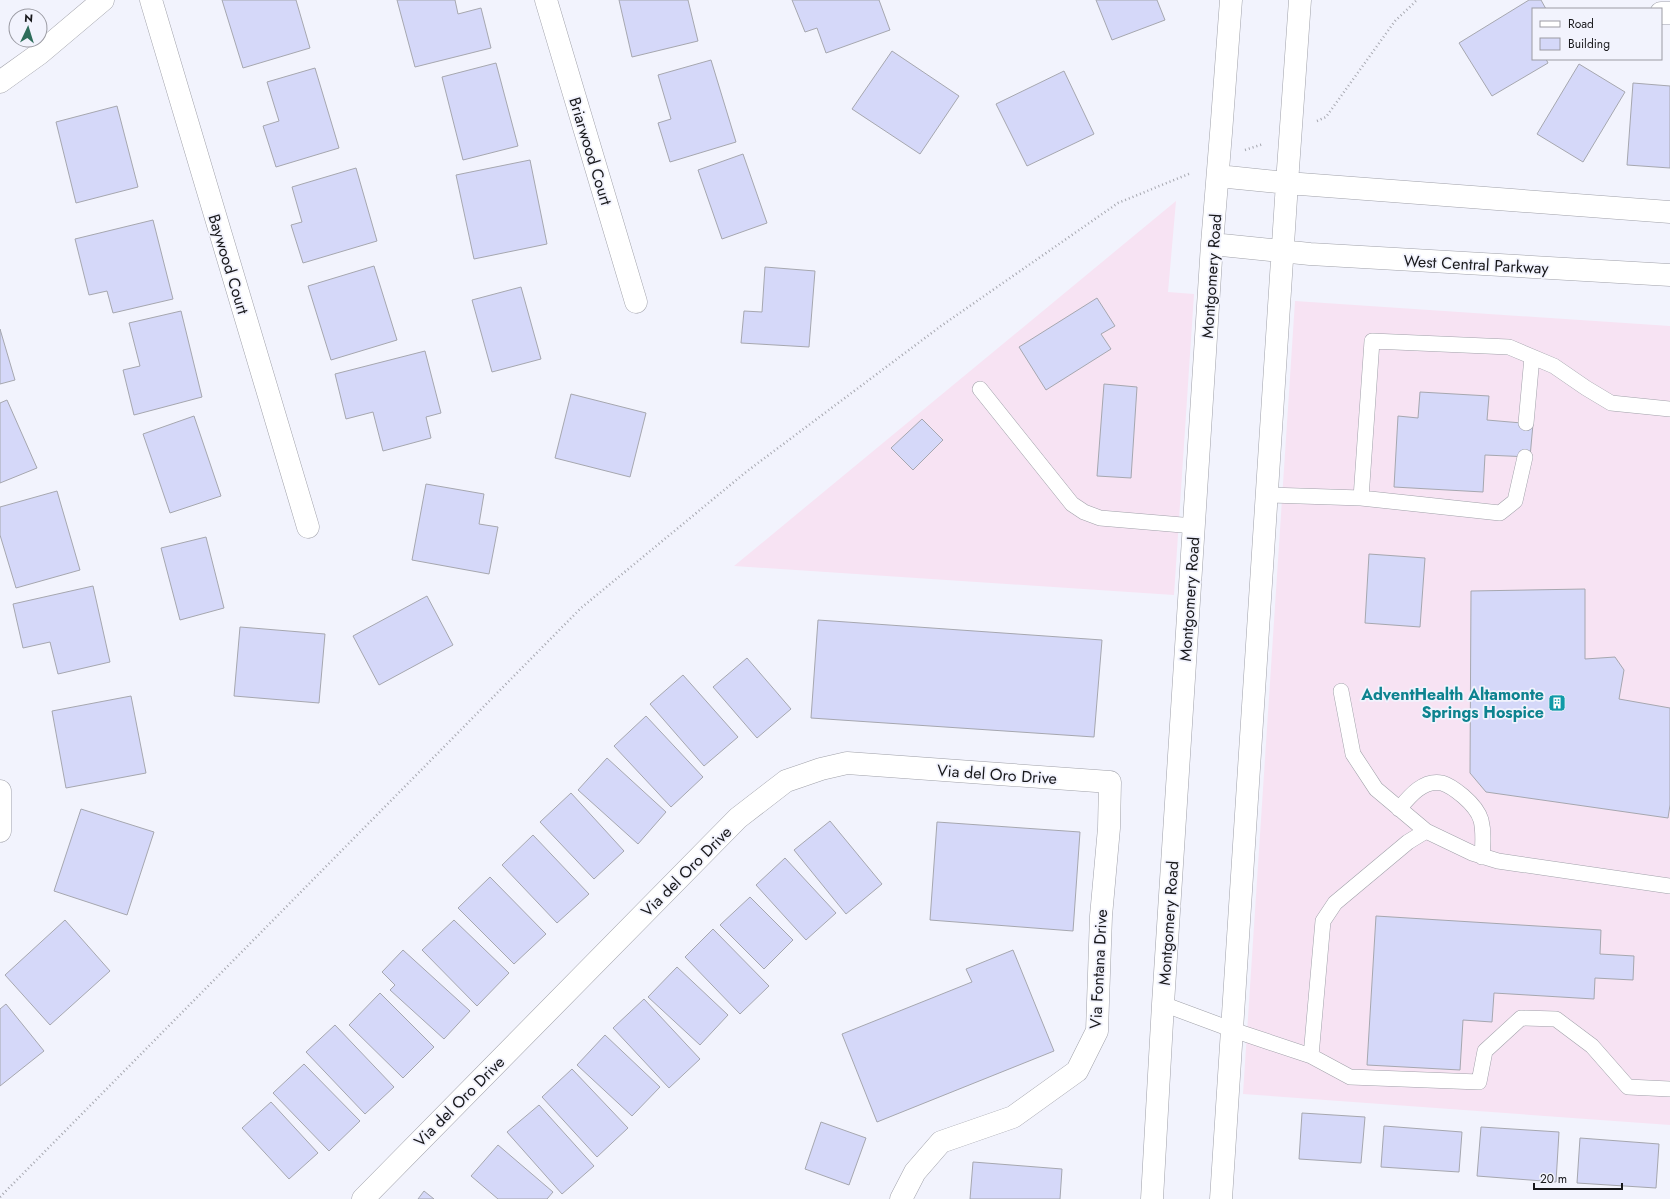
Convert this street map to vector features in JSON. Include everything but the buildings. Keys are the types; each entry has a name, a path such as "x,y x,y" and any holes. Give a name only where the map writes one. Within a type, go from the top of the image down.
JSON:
{"main road":[{"path":"0,82 39,54 103,0"},
{"name":"Baywood Court","path":"151,0 308,527"},
{"name":"Briarwood Court","path":"546,0 636,302"},
{"name":"Montgomery Road","path":"1152,1199 1163,1004 1212,244 1231,0"},
{"path":"1221,1199 1282,252 1300,0"},
{"path":"1219,168 1287,183 1670,212"},
{"name":"West Central Parkway","path":"1212,244 1282,252 1670,275"},
{"name":"Via del Oro Drive","path":"362,1199 738,818 786,781 821,769 847,763 1110,782"},
{"name":"Via Fontana Drive","path":"901,1199 915,1172 941,1142 1013,1117 1077,1071 1097,1031 1101,916 1109,828 1110,782"},
{"path":"0,791 0,831"}],"lane":[{"path":"1361,498 1372,341 1509,347 1554,366 1611,403 1670,409"},
{"path":"1526,423 1532,357"},
{"path":"980,389 1072,504 1084,512 1100,518 1194,526"},
{"path":"1267,495 1361,498 1500,514 1515,501 1525,457"},
{"path":"1341,691 1353,754 1376,789 1426,831 1482,857 1531,867 1670,886"},
{"path":"1399,809 1413,792 1429,784 1442,783 1456,790 1471,802 1480,818 1483,836 1482,857"},
{"path":"1311,1056 1323,921 1335,903 1408,842 1426,831"},
{"path":"1163,1004 1233,1030 1311,1056 1350,1077 1479,1082 1485,1051 1521,1018 1556,1019 1592,1046 1628,1086 1670,1089"}],"path":[{"path":"0,1197 581,608 746,472 948,322 1118,203 1219,168 1326,117 1395,21 1416,0"}],"shaded area":[{"path":"1176,201 1168,292 1194,294 1174,595 734,566"},
{"path":"1295,301 1670,326 1670,1125 1243,1094"}],"place":[{"name":"AdventHealth Altamonte Springs Hospice","path":"1557,703"}]}
